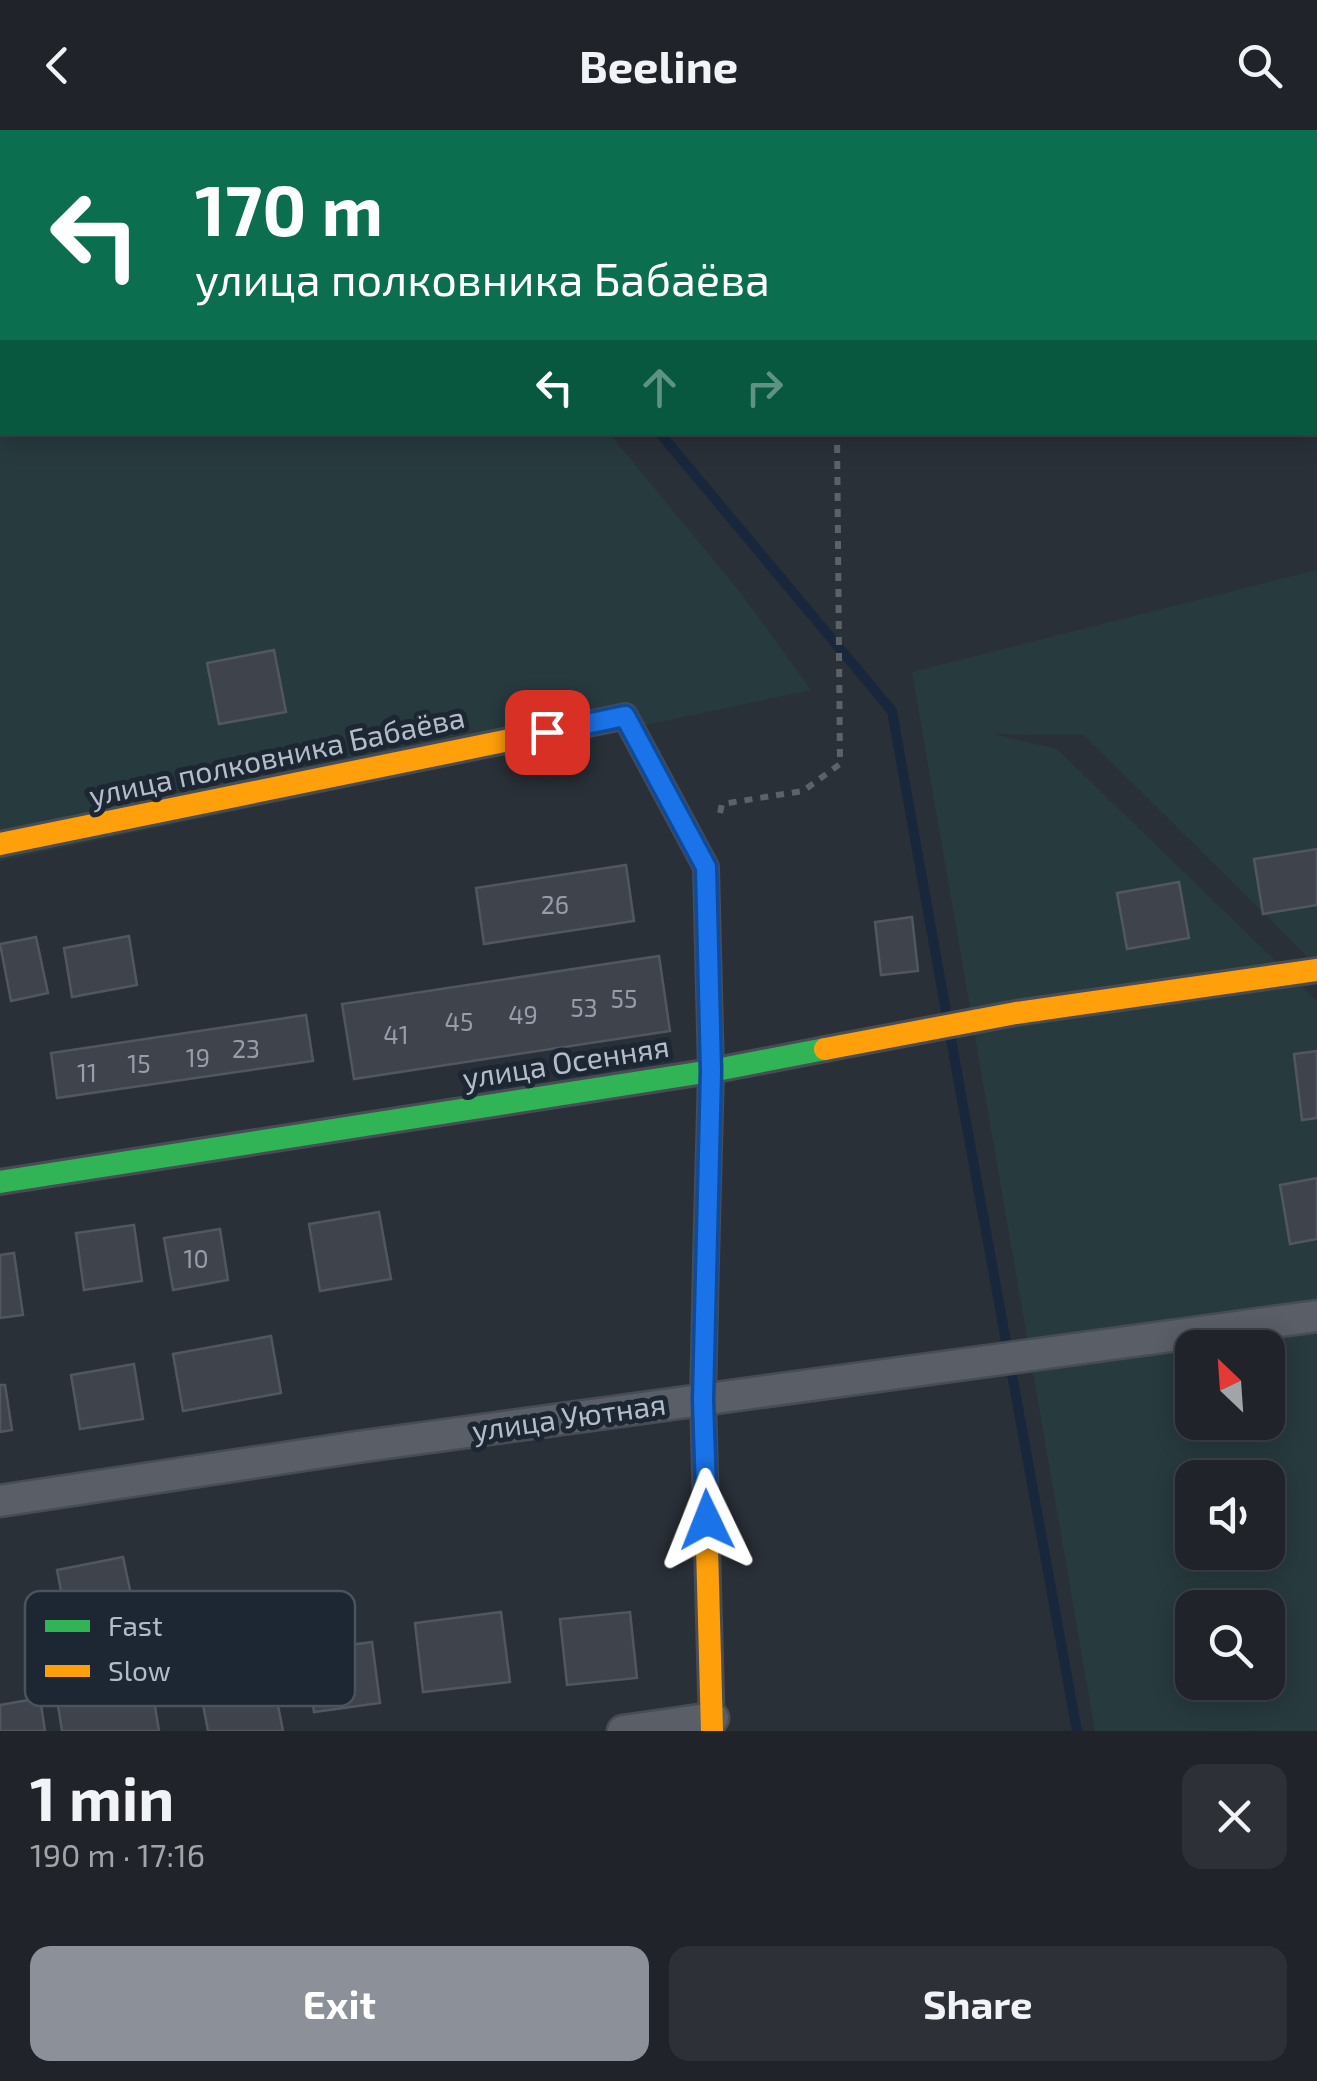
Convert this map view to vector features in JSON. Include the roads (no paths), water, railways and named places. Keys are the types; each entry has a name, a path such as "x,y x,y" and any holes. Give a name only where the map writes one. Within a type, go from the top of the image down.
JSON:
{"street":[{"name":"улица полковника Бабаёва","path":"0,844 625,716 706,867 711,1071"},
{"name":"улица Осенняя","path":"0,1182 711,1071 1016,1014 1317,970"},
{"path":"623,1731 712,1725 703,1400 711,1071"},
{"name":"улица Уютная","path":"0,1501 358,1447 1317,1316"}],"waterway":[{"path":"662,435 892,711 947,1017"},
{"path":"950,1034 1077,1731"}]}
